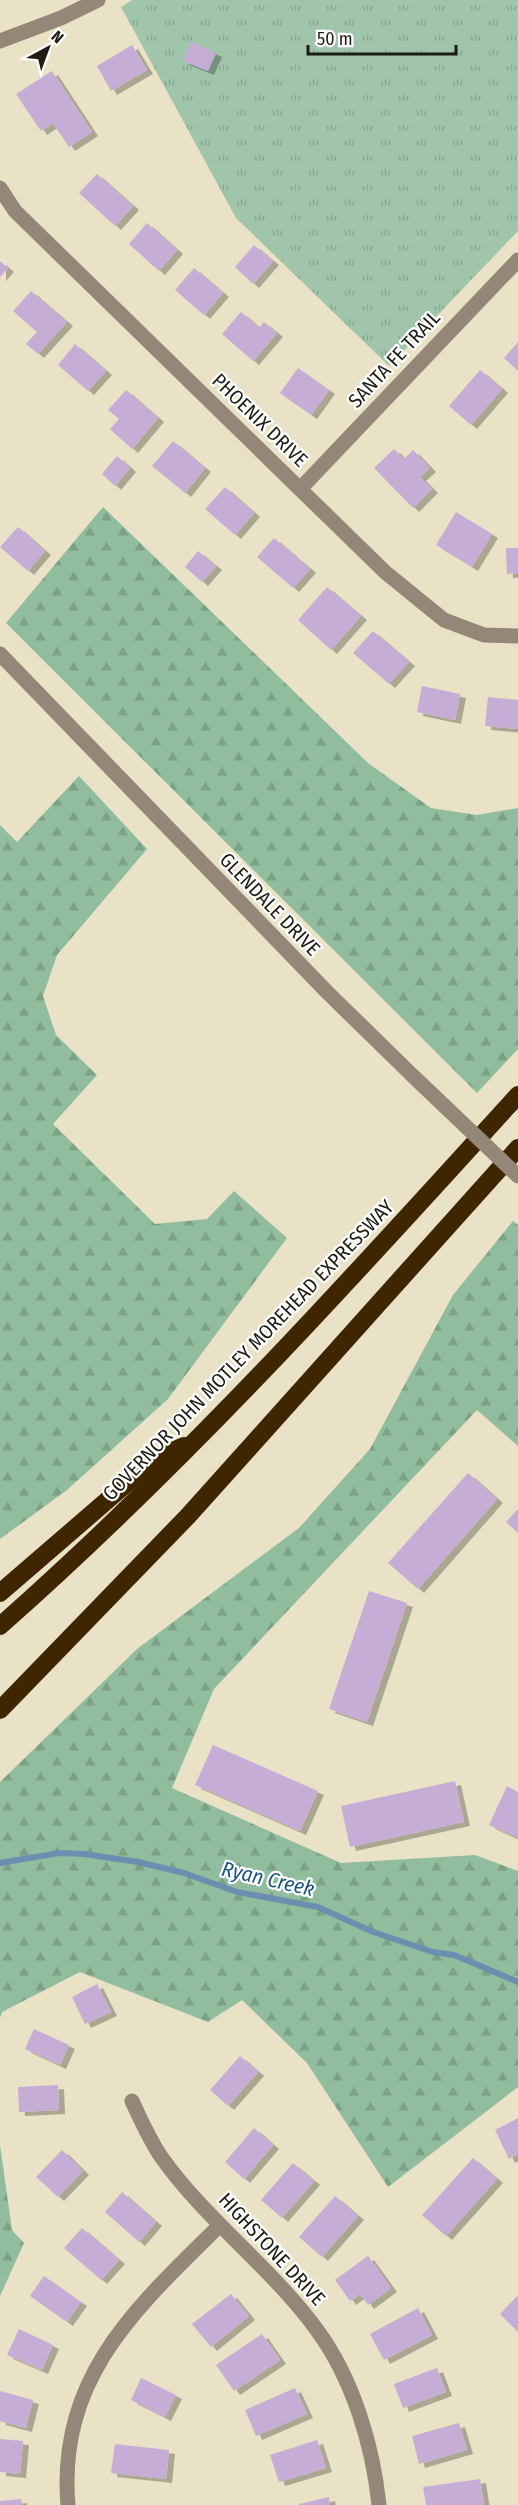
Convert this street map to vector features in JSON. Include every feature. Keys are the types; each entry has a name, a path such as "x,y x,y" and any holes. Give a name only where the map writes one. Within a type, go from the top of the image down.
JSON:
{"highway":[{"name":"GOVERNOR JOHN MOTLEY MOREHEAD EXPRESSWAY","path":"0,1626 93,1541 199,1438 334,1298 518,1095"},
{"path":"0,1710 188,1516 518,1148"},
{"path":"0,1593 155,1460 199,1438"},
{"path":"0,1724 17,1694"}],"street":[{"path":"0,41 61,18 98,0"},
{"name":"PHOENIX DRIVE","path":"0,188 15,211 385,572 444,620 484,635 518,636"},
{"name":"SANTA FE TRAIL","path":"301,488 518,260"},
{"name":"GLENDALE DRIVE","path":"0,654 328,993 518,1176"},
{"name":"HIGHSTONE DRIVE","path":"132,2101 161,2157 220,2225 272,2276 319,2332 356,2408 377,2483 380,2505"},
{"path":"68,2505 66,2485 70,2441 82,2399 99,2361 125,2322 220,2225"}],"green space":[{"path":"132,0 518,0 518,231 389,366 236,218 121,7"},
{"path":"103,507 368,763 431,808 477,815 518,808 518,1049 477,1093 6,623"},
{"path":"79,776 147,849 57,955 43,996 56,1035 97,1075 53,1124 155,1224 207,1219 234,1191 287,1238 168,1399 67,1490 0,1539 0,825 17,842"},
{"path":"513,1221 518,1225 518,1446 477,1410 214,1689 172,1788 341,1863 475,1855 518,1871 518,2087 388,2187 307,2063 242,2000 208,2022 80,1972 2,2012 0,2018 0,1782 137,1649 299,1528 370,1449 453,1295"},
{"path":"0,2145 12,2230 24,2243 0,2296"}],"building":[{"path":"191,42 216,53 208,71 183,61"},
{"path":"132,45 147,70 111,91 97,66"},
{"path":"52,71 92,132 69,147 53,123 41,131 16,94"},
{"path":"97,174 133,206 115,226 79,193"},
{"path":"147,223 177,250 159,271 129,244"},
{"path":"254,245 273,261 253,284 235,267"},
{"path":"0,261 8,268 0,277"},
{"path":"194,268 223,293 204,315 175,290"},
{"path":"31,291 67,322 38,354 26,344 37,332 13,311"},
{"path":"241,312 259,328 264,322 277,333 253,361 222,334"},
{"path":"518,342 518,371 504,358"},
{"path":"75,344 106,371 88,391 58,365"},
{"path":"298,368 329,390 311,415 280,393"},
{"path":"480,370 502,389 471,425 449,406"},
{"path":"126,390 158,418 132,449 110,429 119,419 108,410"},
{"path":"173,441 205,468 185,493 152,466"},
{"path":"394,449 404,459 413,450 430,468 420,477 432,489 413,508 374,468"},
{"path":"117,456 130,468 115,486 102,474"},
{"path":"225,487 254,513 235,535 205,509"},
{"path":"456,512 492,534 472,567 436,545"},
{"path":"18,527 45,551 28,571 0,547"},
{"path":"274,538 310,569 293,588 257,557"},
{"path":"506,548 518,548 518,573 507,574"},
{"path":"198,551 216,566 202,582 185,567"},
{"path":"327,587 361,616 331,650 298,620"},
{"path":"373,631 409,662 389,684 353,653"},
{"path":"422,686 460,694 455,720 417,712"},
{"path":"488,697 518,700 518,729 485,726"},
{"path":"468,1473 497,1499 418,1589 388,1563"},
{"path":"518,1509 518,1533 506,1522"},
{"path":"369,1591 407,1603 367,1722 329,1709"},
{"path":"213,1745 318,1791 300,1831 195,1785"},
{"path":"455,1781 464,1822 350,1847 341,1806"},
{"path":"507,1786 518,1792 518,1838 489,1825"},
{"path":"97,1984 111,2012 85,2024 72,1997"},
{"path":"34,2029 69,2045 60,2065 25,2049"},
{"path":"240,2056 258,2072 228,2106 210,2090"},
{"path":"58,2085 59,2110 19,2112 18,2087"},
{"path":"518,2118 518,2154 509,2159 495,2130"},
{"path":"254,2128 273,2145 244,2179 225,2162"},
{"path":"62,2150 83,2171 58,2197 36,2177"},
{"path":"473,2158 497,2179 446,2236 422,2215"},
{"path":"293,2163 314,2181 282,2218 261,2200"},
{"path":"122,2192 156,2222 139,2242 105,2212"},
{"path":"335,2196 358,2216 322,2257 299,2237"},
{"path":"82,2228 119,2260 101,2280 64,2248"},
{"path":"368,2256 391,2288 368,2305 360,2294 350,2301 335,2280"},
{"path":"44,2276 81,2302 67,2322 30,2296"},
{"path":"231,2294 249,2316 211,2347 192,2324"},
{"path":"518,2295 518,2332 500,2314"},
{"path":"418,2308 432,2335 384,2360 370,2334"},
{"path":"19,2329 53,2345 42,2370 7,2355"},
{"path":"262,2334 280,2360 234,2391 216,2365"},
{"path":"437,2368 446,2392 403,2408 394,2384"},
{"path":"141,2378 176,2395 165,2417 131,2400"},
{"path":"295,2388 307,2414 256,2436 245,2410"},
{"path":"0,2391 33,2400 26,2428 0,2421"},
{"path":"459,2423 467,2450 419,2464 412,2436"},
{"path":"0,2439 23,2441 20,2474 0,2472"},
{"path":"317,2440 326,2468 279,2482 270,2455"},
{"path":"115,2444 169,2450 166,2479 111,2473"},
{"path":"480,2479 484,2505 426,2505 423,2487"},
{"path":"329,2497 330,2505 299,2505 299,2504"},
{"path":"21,2499 22,2505 0,2505 0,2501"}],"waterway":[{"name":"Ryan Creek","path":"0,1863 59,1853 84,1854 138,1862 184,1873 237,1892 318,1907 373,1932 433,1952 454,1955 518,1982"}]}
